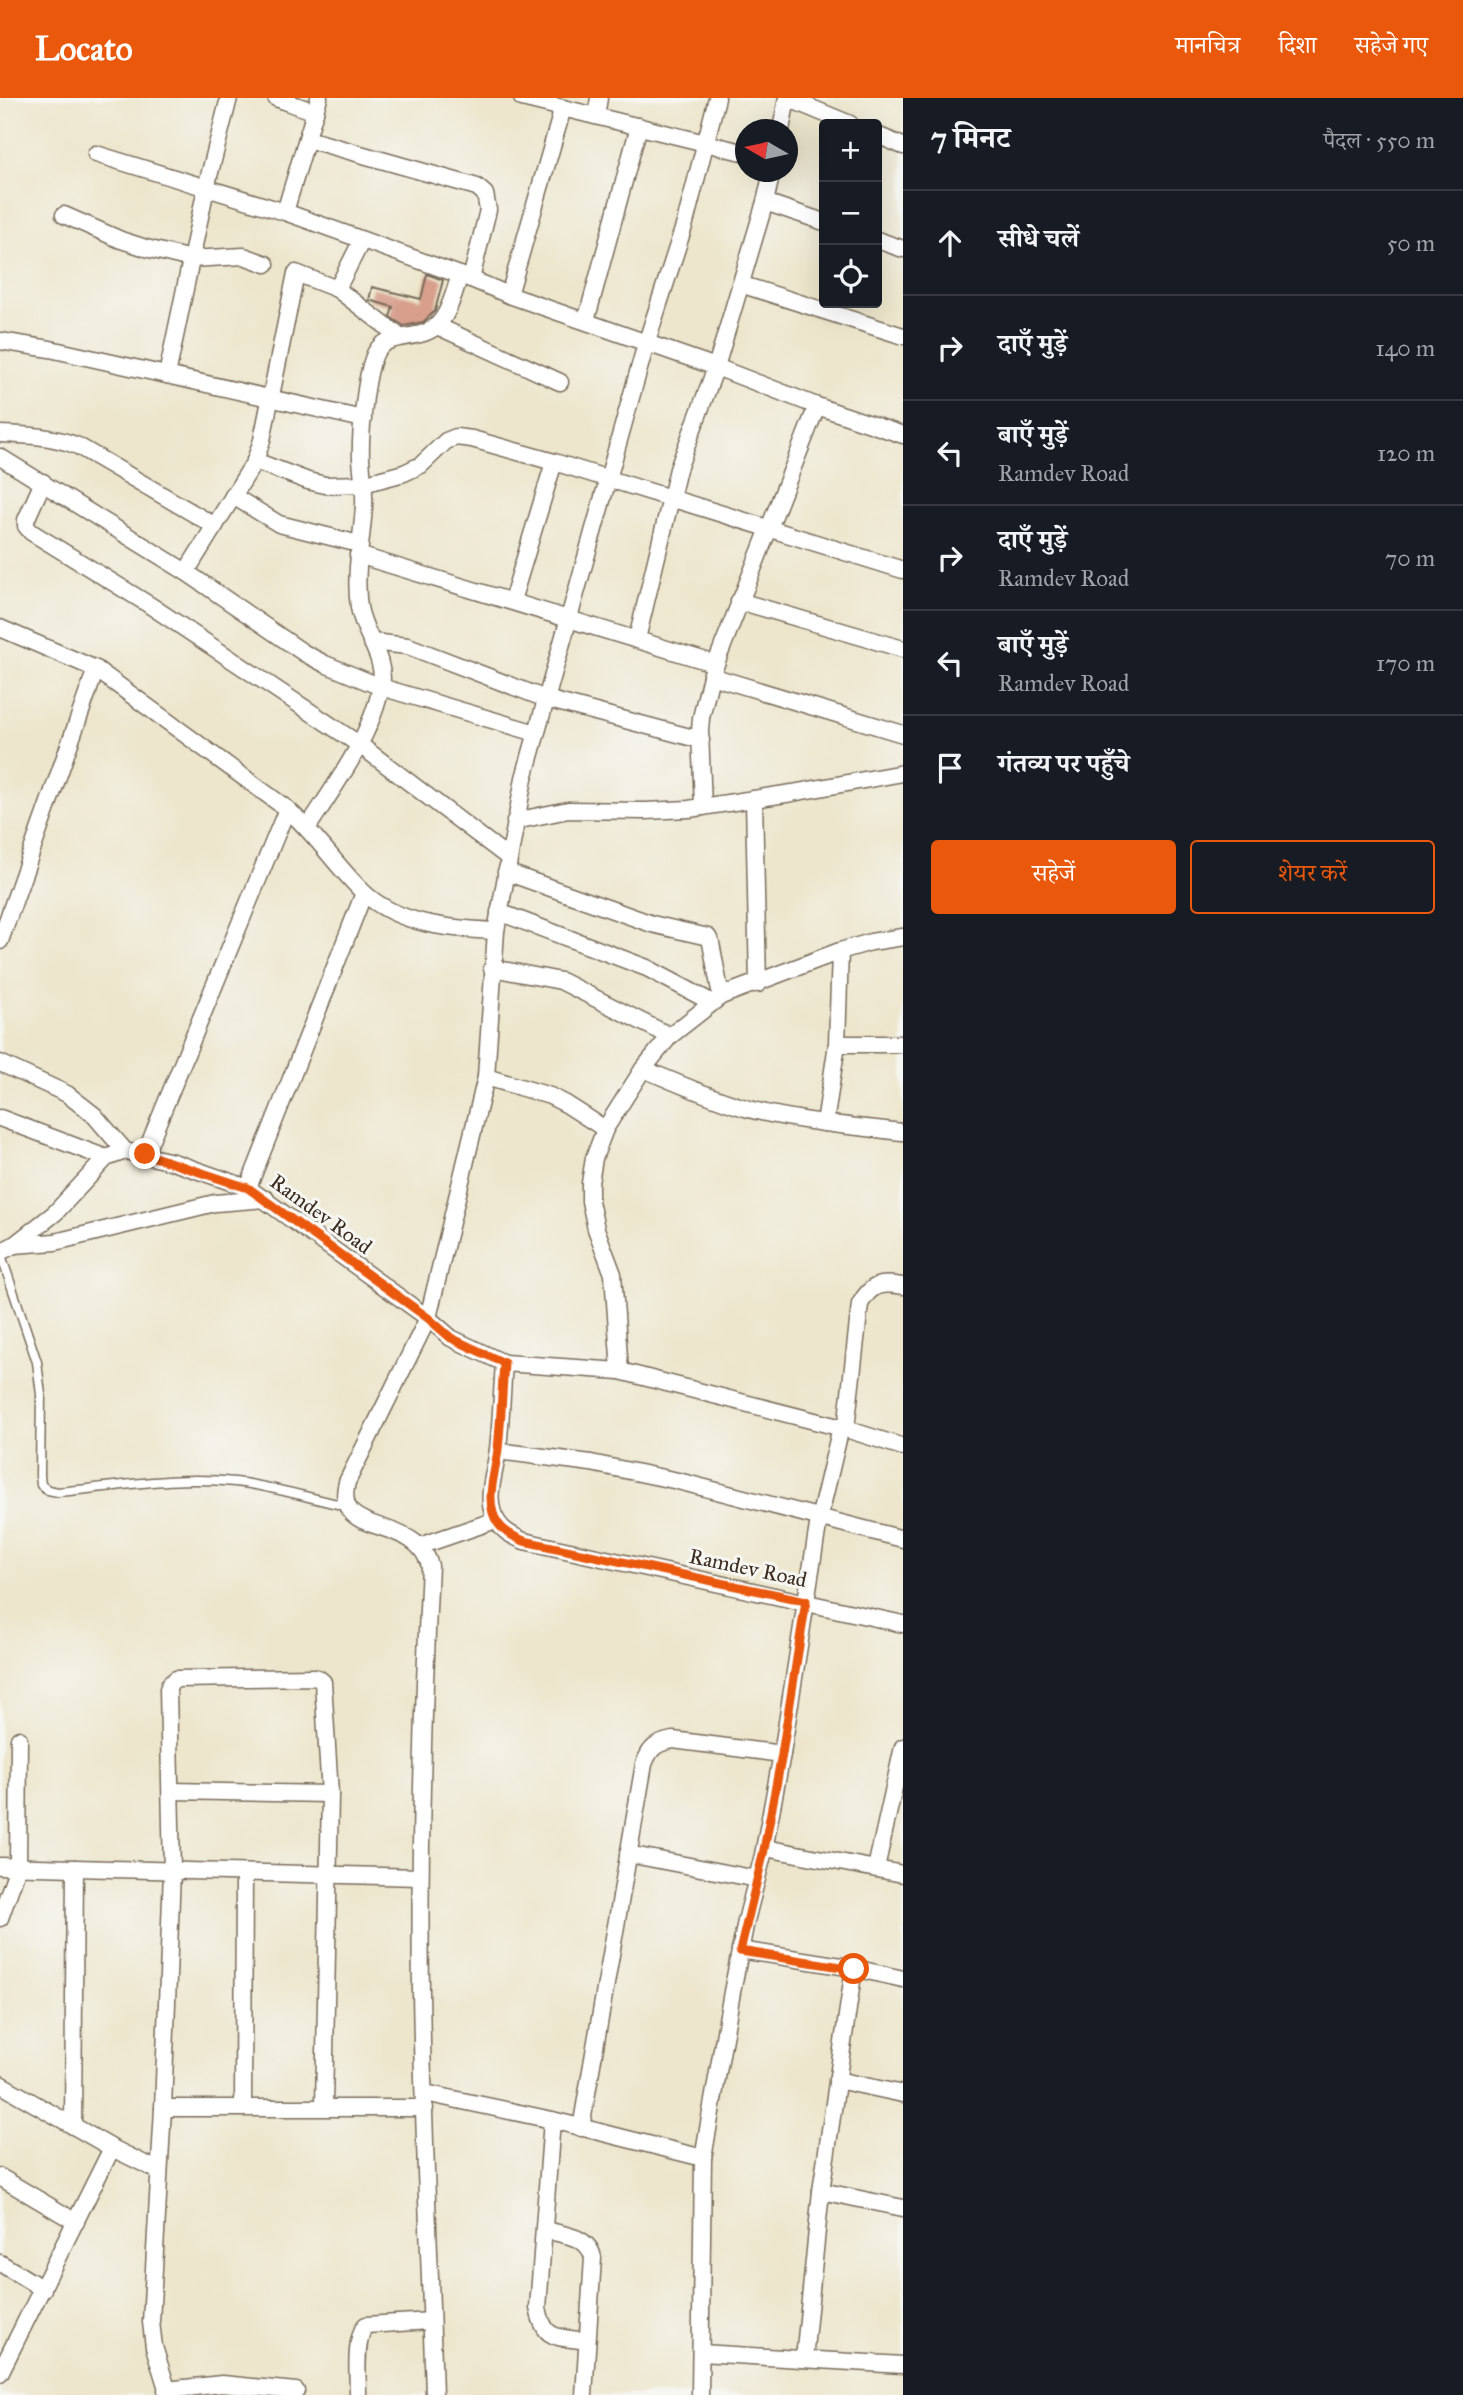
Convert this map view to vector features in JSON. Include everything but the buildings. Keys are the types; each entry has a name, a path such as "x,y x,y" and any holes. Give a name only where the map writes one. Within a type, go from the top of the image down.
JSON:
{"street":[{"path":"167,375 206,188 229,98"},
{"path":"276,98 317,105 285,212"},
{"path":"522,98 735,150"},
{"path":"596,116 599,98"},
{"path":"433,2395 420,1877 424,1679 430,1566 427,1555 420,1546 410,1538 353,1515 345,1506 344,1496 348,1482 428,1318 486,1077 496,930 515,821 536,733 646,344 685,223 717,98"},
{"path":"782,119 787,98 838,119"},
{"path":"509,295 563,108"},
{"path":"586,321 639,126"},
{"path":"882,137 903,146"},
{"path":"307,139 477,187 485,194 488,210 466,277 437,326 429,331 386,340 372,359 363,419 361,456 364,506 359,550 359,608 363,628 378,654 382,674 381,687 360,745 308,827"},
{"path":"96,154 285,212 903,435"},
{"path":"638,639 678,469 716,367 770,182"},
{"path":"765,202 819,220"},
{"path":"64,215 121,240 191,258 244,256 266,264"},
{"path":"337,289 362,240"},
{"path":"882,242 903,248"},
{"path":"186,572 255,461 272,399 296,273 337,289 400,337"},
{"path":"740,284 903,336"},
{"path":"437,326 560,382"},
{"path":"0,341 50,349 363,419"},
{"path":"703,807 701,718 714,670 817,406"},
{"path":"0,434 45,436 78,446 215,526"},
{"path":"255,461 325,485 363,484 404,473 421,465 446,441 456,437 472,439 903,570"},
{"path":"0,457 186,572 304,653 341,672 381,687 536,733"},
{"path":"512,601 554,462"},
{"path":"43,482 26,520 26,526 31,532 148,604 360,745 507,865 652,924 708,937 712,943 716,999"},
{"path":"233,496 279,524 512,601 638,639 714,670 903,734"},
{"path":"739,601 903,649"},
{"path":"0,628 96,669 287,808 308,827 364,893 381,905 414,920 459,929 496,930"},
{"path":"371,642 408,646 546,699 701,740"},
{"path":"0,941 96,669"},
{"path":"515,821 568,810 645,811 703,807 903,773"},
{"path":"754,799 758,984"},
{"path":"145,1154 287,808"},
{"path":"248,1188 364,893"},
{"path":"499,912 647,968 716,999"},
{"path":"620,1371 613,1274 596,1229 590,1201 594,1158 605,1129 643,1069 670,1037 716,999 840,951 903,937"},
{"path":"825,1123 836,1044 840,951"},
{"path":"492,968 561,981 670,1037"},
{"path":"836,1044 903,1044"},
{"path":"0,1063 67,1094 94,1115 125,1151"},
{"path":"643,1069 706,1096 750,1109 825,1123 903,1132"},
{"path":"486,1077 550,1096 605,1129"},
{"path":"0,1118 106,1158"},
{"name":"Ramdev Road","path":"5,1250 55,1213 106,1158 125,1151 145,1154 248,1188 428,1318 451,1338 504,1363"},
{"path":"5,1250 55,1242 215,1203 266,1199"},
{"path":"700,2395 703,2158 740,1951 765,1848 819,1518 843,1428 860,1304 866,1292 877,1285 903,1286"},
{"path":"420,1546 496,1520 491,1496 498,1451 504,1363 620,1371 843,1428 903,1447"},
{"path":"498,1451 591,1463 678,1481 903,1539"},
{"name":"Ramdev Road","path":"496,1520 506,1533 524,1541 903,1624"},
{"path":"296,2391 222,2384 168,2392 154,2347 151,2322 172,1871 168,1689 176,1679 312,1677 323,1682 330,1794 324,2107"},
{"path":"0,1919 18,1867 19,1739"},
{"path":"581,2128 644,1764 649,1750 659,1742 673,1740 782,1754"},
{"path":"876,1868 903,1747"},
{"path":"171,1791 330,1794"},
{"path":"765,1848 903,1874"},
{"path":"628,1854 757,1879"},
{"path":"0,1866 420,1877"},
{"path":"73,2126 75,1868"},
{"path":"243,2106 244,1873"},
{"path":"740,1951 903,1979"},
{"path":"804,2359 821,2191 854,1969"},
{"path":"837,2081 903,2094"},
{"path":"0,2084 112,2148 159,2171"},
{"path":"163,2108 324,2107 425,2101 552,2119 703,2158"},
{"path":"552,2119 538,2308 547,2333 587,2341"},
{"path":"0,2374 5,2351 43,2288 112,2148"},
{"path":"0,2177 76,2222"},
{"path":"821,2191 903,2208"},
{"path":"545,2230 575,2238 591,2248 593,2258 584,2395"},
{"path":"0,2263 43,2288"},
{"path":"358,2395 360,2331 366,2325 431,2321"},
{"path":"701,2353 903,2365"}],"lane":[{"path":"5,1250 37,1362 41,1395 41,1485 58,1492 126,1483 209,1480 236,1482 345,1506"}],"route":[{"path":"145,1154 248,1188 428,1318 451,1338 504,1363 498,1451 491,1496 496,1520 506,1533 524,1541 806,1601 763,1855 740,1951 854,1969"}]}
